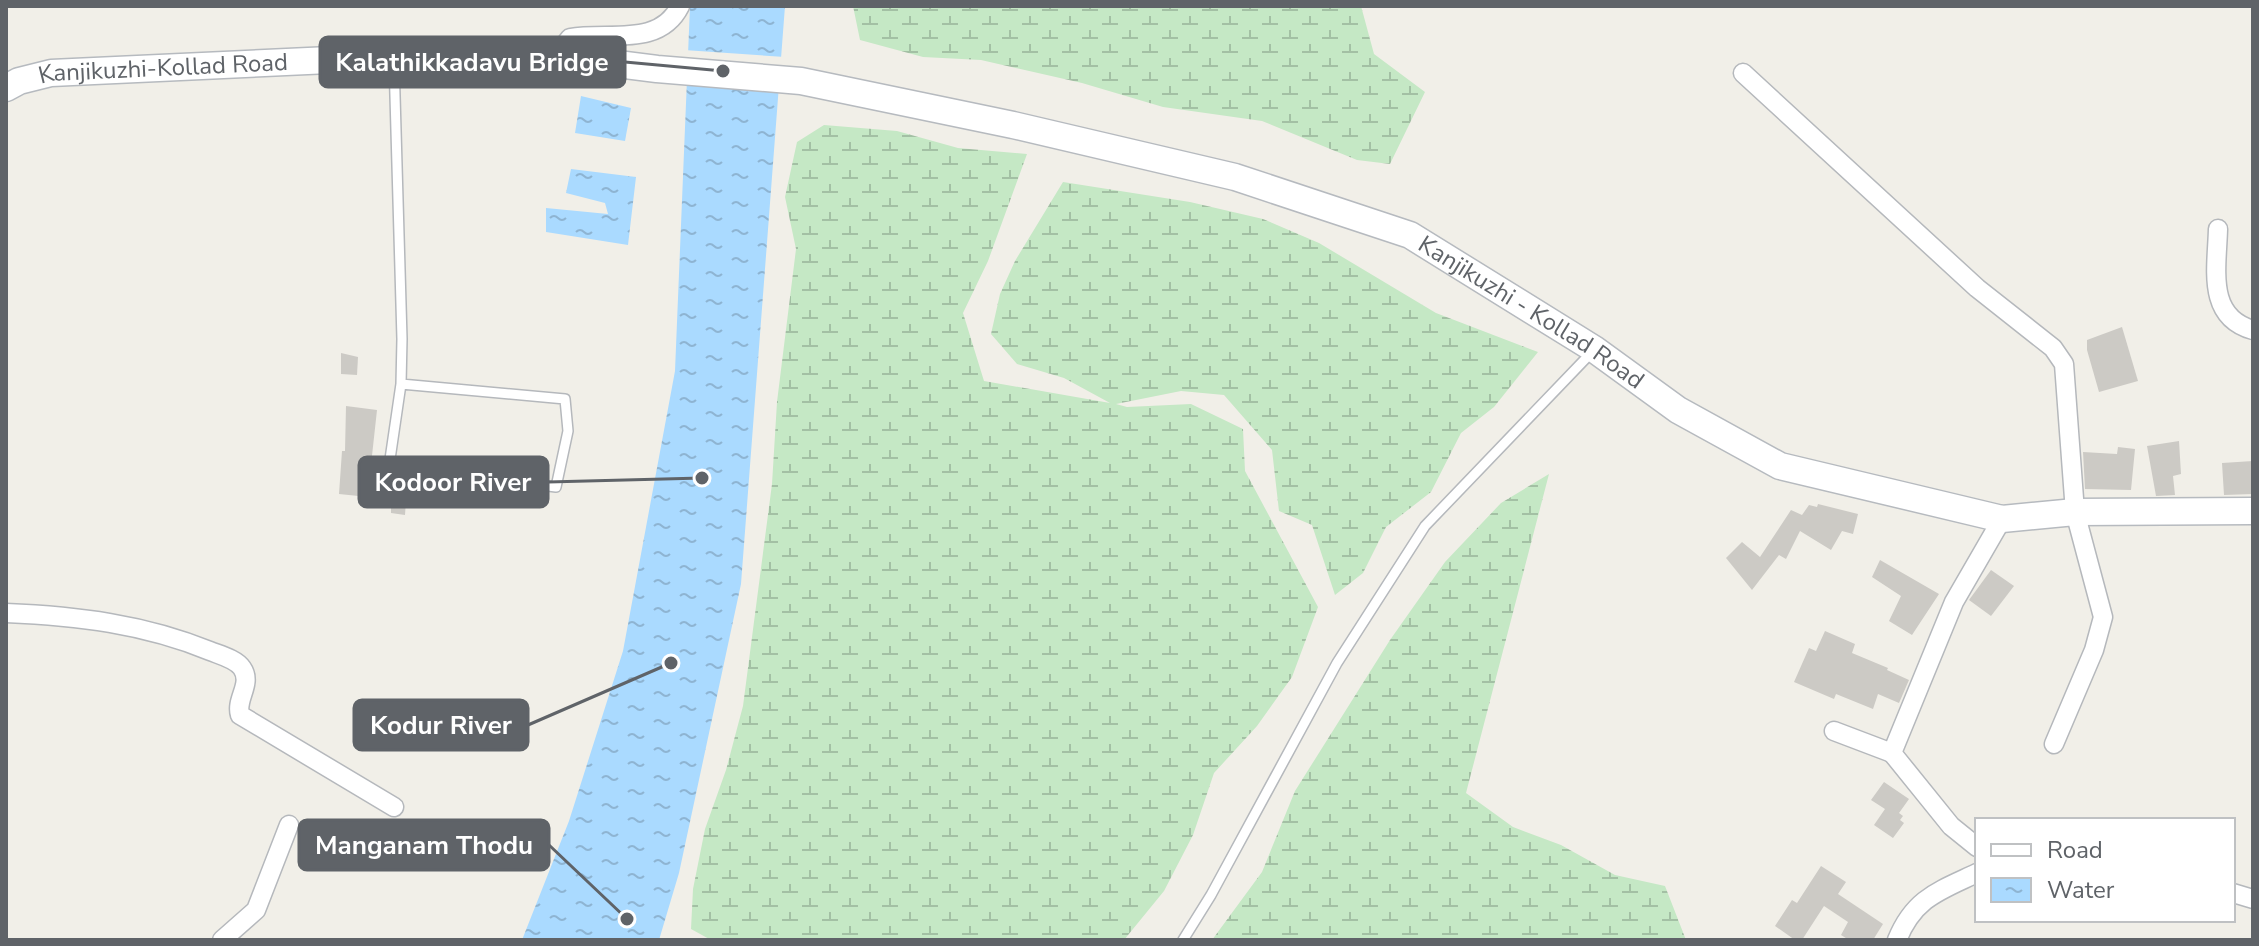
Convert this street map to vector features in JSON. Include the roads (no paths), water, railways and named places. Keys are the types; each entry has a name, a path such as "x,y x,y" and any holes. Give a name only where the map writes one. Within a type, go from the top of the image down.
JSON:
{"main road":[{"name":"Kanjikuzhi-Kollad Road","path":"6,88 19,81 51,73 394,57 562,57 657,69"},
{"name":"Kanjikuzhi - Kollad Road","path":"657,69 801,81 1013,125 1235,177 1410,235 1594,349 1678,410 1780,466 2002,519 2075,512 2253,511"}],"street":[{"path":"562,57 562,48 570,38 591,34 645,36 666,25 680,6"},
{"path":"1743,73 1977,288 2053,348 2060,357 2066,372 2075,512 2102,610 2103,625 2054,744"},
{"path":"2218,229 2217,287 2223,310 2235,324 2253,330"},
{"path":"1892,753 1954,602 2002,519"},
{"path":"6,613 60,615 126,624 226,657 239,664 245,675 244,689 238,703 240,715 394,807"},
{"path":"1834,731 1892,753 1951,826 1975,845"},
{"path":"222,940 256,910 289,825"},
{"path":"1897,940 1904,923 1926,898 1975,874"}],"lane":[{"path":"394,57 401,384 389,466 556,487 568,431 565,399 401,384"},
{"path":"1183,940 1211,895 1337,663 1425,526 1594,349"}],"water":[{"path":"690,6 785,6 741,584 679,873 659,940 522,940 569,821 623,651 675,371"},
{"path":"581,96 631,108 625,141 575,133"},
{"path":"571,169 636,177 628,245 546,232 546,208 608,214 605,203 566,193"}],"place":[{"name":"Kalathikkadavu Bridge","path":"723,71"},
{"name":"Kodoor River","path":"702,478"},
{"name":"Kodur River","path":"671,663"},
{"name":"Manganam Thodu","path":"627,919"}]}
